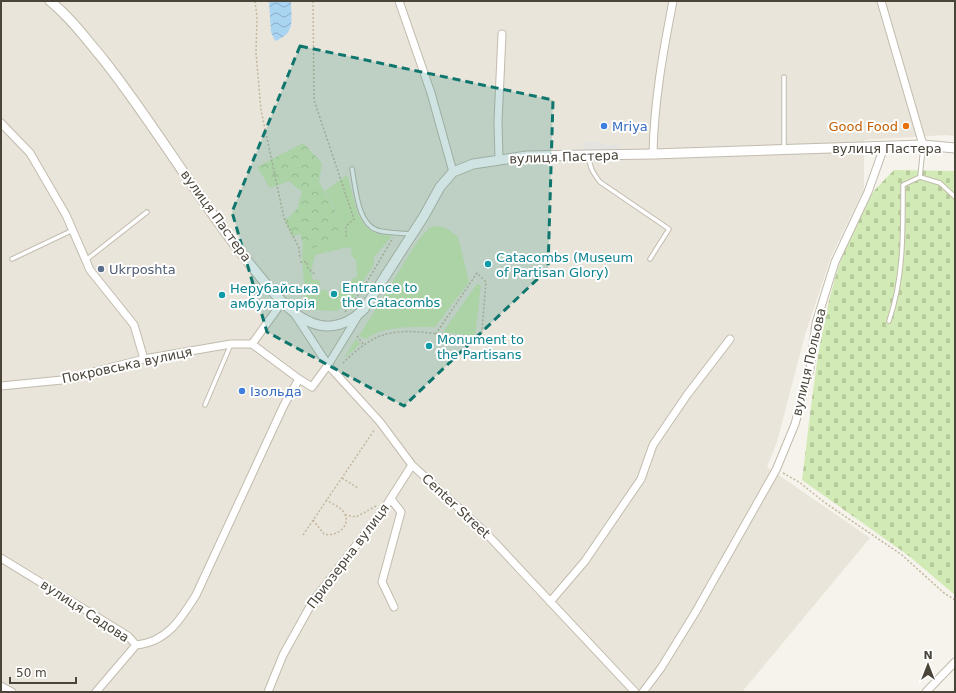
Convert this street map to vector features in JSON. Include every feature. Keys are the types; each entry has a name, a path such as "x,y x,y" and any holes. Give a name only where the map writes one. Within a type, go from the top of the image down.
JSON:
{"street":[{"name":"вулиця Пастера","path":"50,1 66,14 120,80 234,244 292,310 308,322 319,326 340,325 358,316 412,234 440,187 453,172 473,164 527,156 653,154 923,145 955,148"},
{"path":"399,1 415,51 431,93 453,172"},
{"path":"653,154 653,124 661,64 673,1"},
{"path":"881,1 923,145"},
{"path":"499,159 498,122 502,34"},
{"path":"1,123 30,153 73,230 90,270 134,324 144,359"},
{"name":"вулиця Польова","path":"642,692 661,668 695,613 776,470 795,424 801,403 810,369 816,323 835,262 868,192 884,147"},
{"path":"283,301 252,344 298,379 312,387 328,365 358,316"},
{"name":"Center Street","path":"292,310 328,365 380,422 412,465 485,532 635,692"},
{"path":"550,602 585,561 641,479 653,445 687,394 730,339"},
{"name":"Покровська вулиця","path":"1,386 62,380 144,359 231,344 252,344"},
{"path":"136,645 148,644 163,637 179,621 196,594 284,405 298,379"},
{"name":"Приозерна вулиця","path":"268,692 283,655 313,601 392,498 412,465"},
{"path":"392,498 401,512 382,582 394,607"},
{"name":"вулиця Садова","path":"1,558 128,636 136,645 96,692"},
{"path":"926,692 955,662"},
{"path":"1,686 12,692"}],"lane":[{"path":"784,77 784,150"},
{"path":"920,177 923,145"},
{"path":"589,155 589,162 592,172 600,182 669,229 650,259"},
{"path":"352,169 364,219 370,226 378,231 412,234"},
{"path":"889,321 897,299 900,278 903,185 920,177 940,183 955,197"},
{"path":"86,260 147,212"},
{"path":"12,259 73,230"},
{"path":"206,405 231,344"}],"path":[{"path":"255,1 257,17 256,53 261,110 284,218 298,248 300,259"},
{"path":"313,1 314,100 354,219 346,226 346,237"},
{"path":"343,314 362,290 398,232"},
{"path":"300,262 307,262 308,269 316,275"},
{"path":"343,363 365,346 383,335 406,332 481,341 486,282 477,273 435,335"},
{"path":"357,336 365,346"},
{"path":"303,535 380,422"},
{"path":"776,470 798,482 824,502 902,555 944,593 955,600"},
{"path":"342,478 358,488"},
{"path":"326,500 338,507 345,515 356,517 392,498"},
{"path":"313,519 324,534 334,535 343,529 345,525 345,515"}],"highlighted area":[{"path":"300,46 553,100 548,269 404,406 267,332 232,212"}],"shaded area":[{"path":"1,1 955,1 955,136 946,135 864,140 864,189 831,257 805,335 777,442 767,467 870,538 742,692 1,692"},
{"path":"583,142 602,142 605,146 620,144 623,153 584,153"}],"green space":[{"path":"303,143 322,163 319,182 342,223 342,238 333,243 312,248 303,244 300,234 292,236 285,221 297,209 302,192 289,181 270,188 257,167"},
{"path":"894,170 955,171 955,595 909,556 802,480 822,335 840,264 853,230 872,193"},
{"path":"347,175 356,208 364,223 369,229 376,233 392,236 374,257 374,264 352,300 336,311 315,310 305,299 302,258 303,244 312,248 342,223 325,191","holes":["348,247 352,250 351,255 356,260 357,277 352,279 350,289 345,292 344,287 340,288 339,292 328,295 327,290 321,290 320,293 315,292 314,288 320,285 319,280 313,280 311,273 315,255"]},
{"path":"437,226 446,228 458,237 469,282 435,327 390,329 373,334 366,339 359,336 417,242 429,228"},
{"path":"477,284 481,285 475,336 443,332"},
{"path":"356,339 360,344 344,358"}],"water":[{"path":"269,1 291,1 291,26 282,38 275,41 271,32"}],"place":[{"name":"Mriya","path":"604,126"},
{"name":"Good Food","path":"906,126"},
{"name":"Catacombs (Museum of Partisan Glory)","path":"488,264"},
{"name":"Ukrposhta","path":"101,269"},
{"name":"Entrance to the Catacombs","path":"334,294"},
{"name":"Нерубайська амбулаторія","path":"222,295"},
{"name":"Monument to the Partisans","path":"429,346"},
{"name":"Ізольда","path":"242,391"}]}
